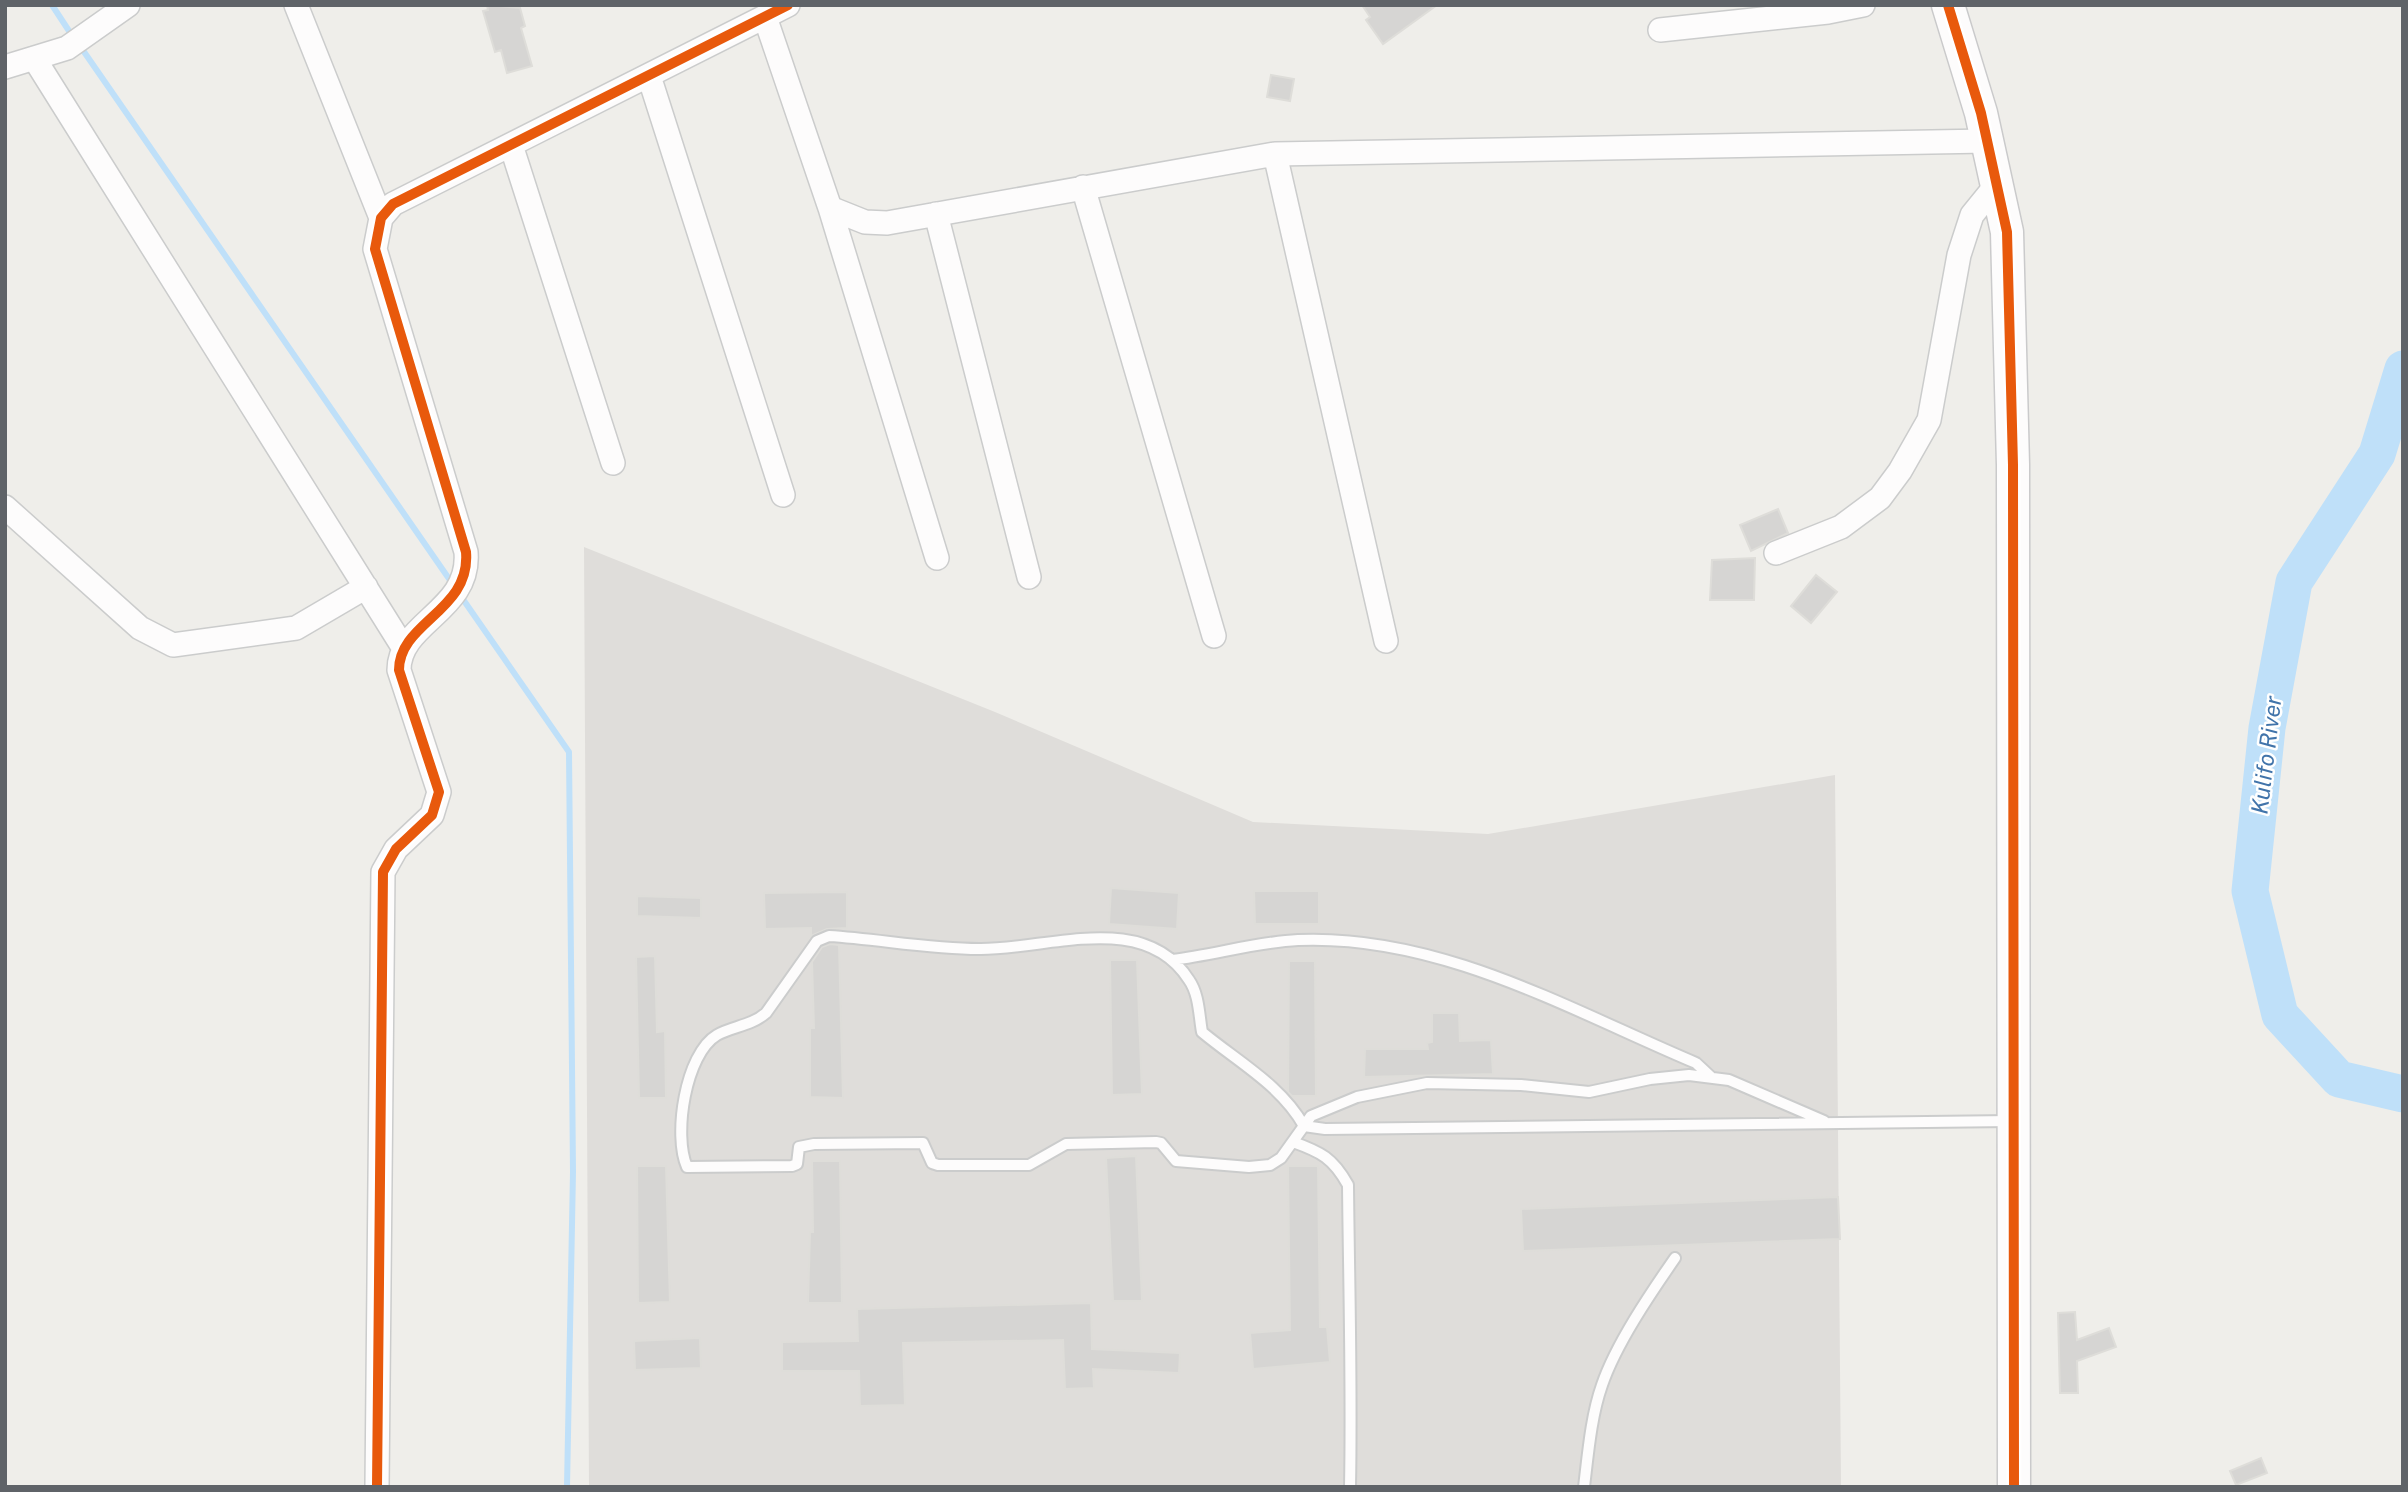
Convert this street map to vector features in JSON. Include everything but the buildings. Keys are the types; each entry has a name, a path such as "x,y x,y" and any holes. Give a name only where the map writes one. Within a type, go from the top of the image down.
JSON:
{"street":[{"path":"128,5 67,48 13,62 366,587 403,647"},
{"path":"296,5 381,218"},
{"path":"377,1487 383,872 396,849 432,815 439,792 399,670 403,647 444,609 465,579 466,552 375,249 381,218 393,204 788,5"},
{"path":"1660,30 1863,5"},
{"path":"1948,5 1998,183 2007,232 2013,464 2014,1487"},
{"path":"765,17 830,208 937,558"},
{"path":"649,76 783,495"},
{"path":"830,208 865,222 887,223 1275,154 1987,141"},
{"path":"511,145 613,463"},
{"path":"1275,154 1387,641"},
{"path":"1776,553 1840,527 1880,498 1900,471 1929,420 1959,255 1972,215 1998,183"},
{"path":"1083,187 1214,636"},
{"path":"936,214 1029,578"},
{"path":"5,507 140,628 173,645 296,628 366,587"}],"lane":[{"path":"1304,1126 1295,1109 1272,1085 1202,1032 1190,981 1172,960 1152,945 1114,938 976,950 829,936 817,941 766,1013 755,1022 717,1035 706,1045 682,1096 683,1158 687,1167 792,1166 797,1164 799,1147 804,1145 918,1143 928,1148 932,1163 938,1165 1030,1165 1073,1142 1156,1142 1164,1146 1175,1161 1249,1167 1270,1165 1281,1158 1293,1142 1311,1116 1357,1097 1427,1083 1521,1085 1589,1092 1650,1079 1689,1075 1711,1077 1730,1080 1824,1121"},
{"path":"1172,960 1298,940 1394,946 1444,960 1545,996 1696,1063 1711,1077"},
{"path":"1304,1126 1325,1129 1750,1126 1824,1121 2013,1121"},
{"path":"1293,1142 1317,1151 1337,1164 1348,1185 1349,1369 1353,1427 1350,1487"},
{"path":"1584,1487 1598,1401 1611,1362 1641,1308 1675,1258"}],"shaded area":[{"path":"584,547 995,712 1253,822 1488,834 1835,775 1841,1487 589,1487"}],"waterway":[{"path":"52,5 73,37"},
{"path":"80,46 454,586"},
{"name":"Kulifo River","path":"2403,369 2377,454 2294,582 2267,728 2250,891 2280,1015 2339,1079 2403,1094"},
{"path":"460,595 569,752 573,1172 567,1487"}],"cycle path":[{"path":"377,1487 383,872 396,849 432,815 439,792 399,670 402,654 410,640 458,589 465,572 466,552 375,249 381,218 393,204 788,5"},
{"path":"1948,5 1981,113 2007,232 2013,465 2014,1487"}]}
